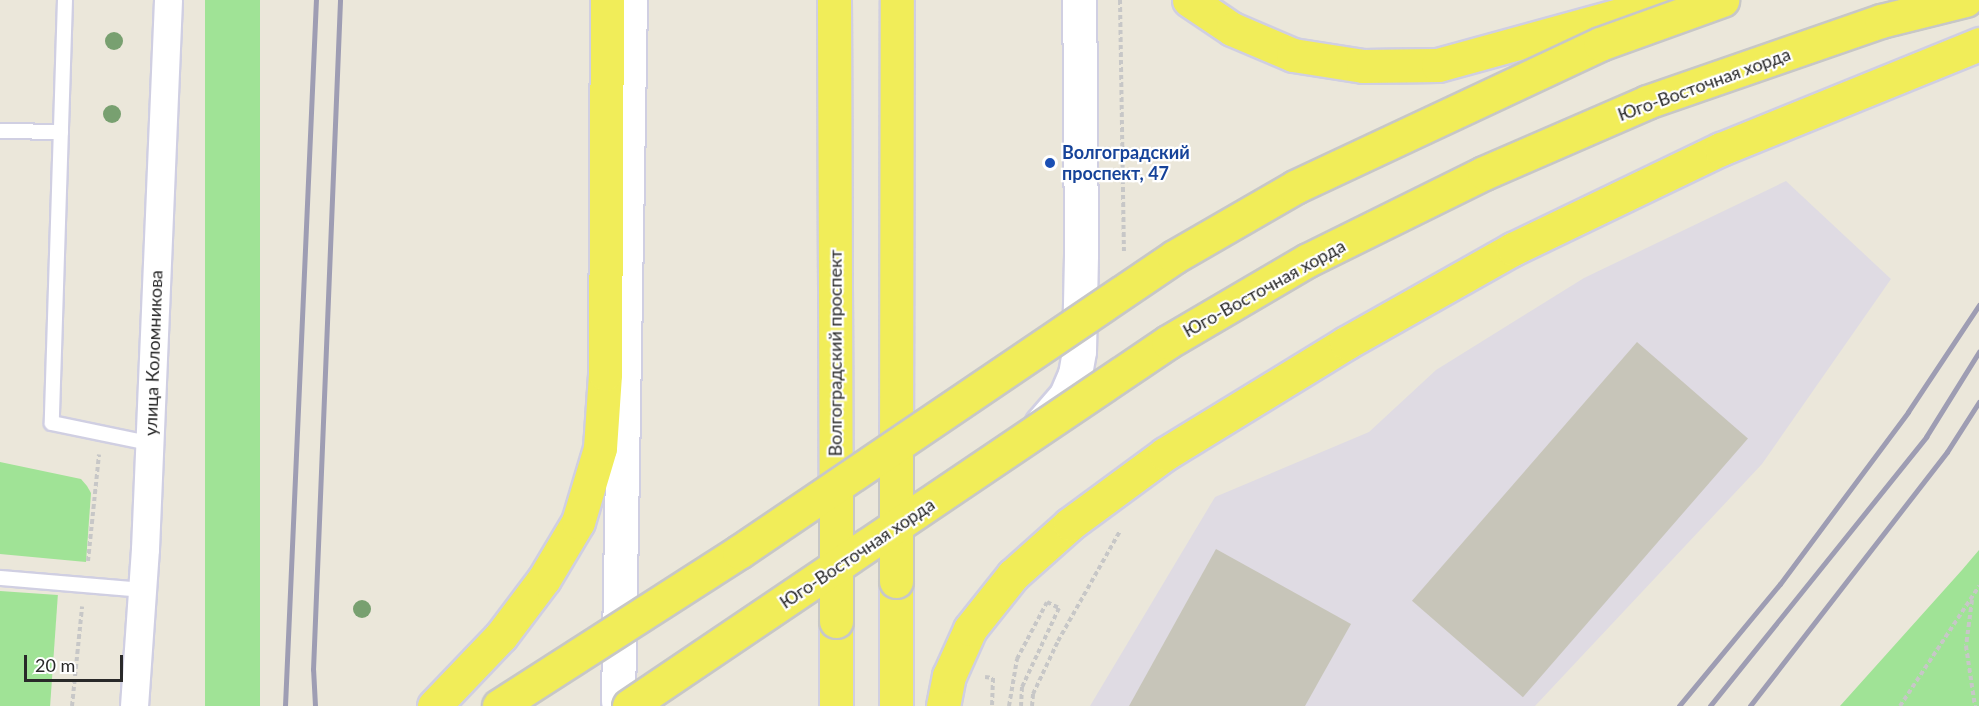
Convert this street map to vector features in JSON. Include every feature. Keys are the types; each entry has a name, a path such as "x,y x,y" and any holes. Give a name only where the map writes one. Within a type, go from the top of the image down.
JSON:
{"main road":[{"path":"434,706 501,636 544,579 578,522 600,448 605,374 607,0"},
{"path":"619,704 630,0"},
{"name":"Волгоградский проспект","path":"834,0 836,706"},
{"path":"896,706 897,0"},
{"path":"897,56 904,0"},
{"path":"619,704 1025,438 1047,418 1066,395 1076,374 1079,351 1081,255 1079,0"},
{"path":"1189,0 1232,29 1293,55 1363,66 1438,65 1674,0"},
{"path":"500,706 739,552 1174,257 1295,187 1600,44 1722,0"},
{"name":"Юго-Восточная хорда","path":"619,704 1168,342 1308,260 1484,173 1647,102 1881,21 1965,0"},
{"path":"956,686 970,629 1013,575 1070,524 1165,454 1336,349 1513,249 1711,154 1979,44"}],"street":[{"name":"улица Коломникова","path":"134,706 142,590 168,0"}],"lane":[{"path":"65,0 52,423 149,443"},
{"path":"0,131 61,132"},
{"path":"0,578 142,590"}],"path":[{"path":"1120,0 1124,256"},
{"path":"1032,706 1033,694 1058,641 1123,526"},
{"path":"1900,706 1979,586"},
{"path":"1972,596 1966,646 1975,706"},
{"path":"1009,706 1017,659 1047,602 1059,608 1022,687 1021,706"},
{"path":"956,686 993,678 992,706"}],"shaded area":[{"path":"1786,181 1891,279 1762,464 1535,706 1090,706 1215,497 1369,432 1436,370 1584,278"}],"green space":[{"path":"205,0 260,0 260,706 205,706"},
{"path":"0,462 81,479 91,493 86,562 0,554"},
{"path":"1979,550 1979,706 1840,706 1962,570"},
{"path":"0,591 58,595 50,706 0,706"}],"building":[{"path":"1637,342 1748,438 1523,697 1412,601"},
{"path":"1216,549 1351,624 1305,706 1129,706"}],"railway":[{"path":"285,706 316,0"},
{"path":"315,706 313,670 340,0"},
{"path":"1679,706 1780,584 1908,412 1979,305"},
{"path":"1710,706 1926,437 1979,352"},
{"path":"1750,706 1947,452 1979,402"}],"place":[{"name":"Волгоградский проспект, 47","path":"1050,163"}]}
